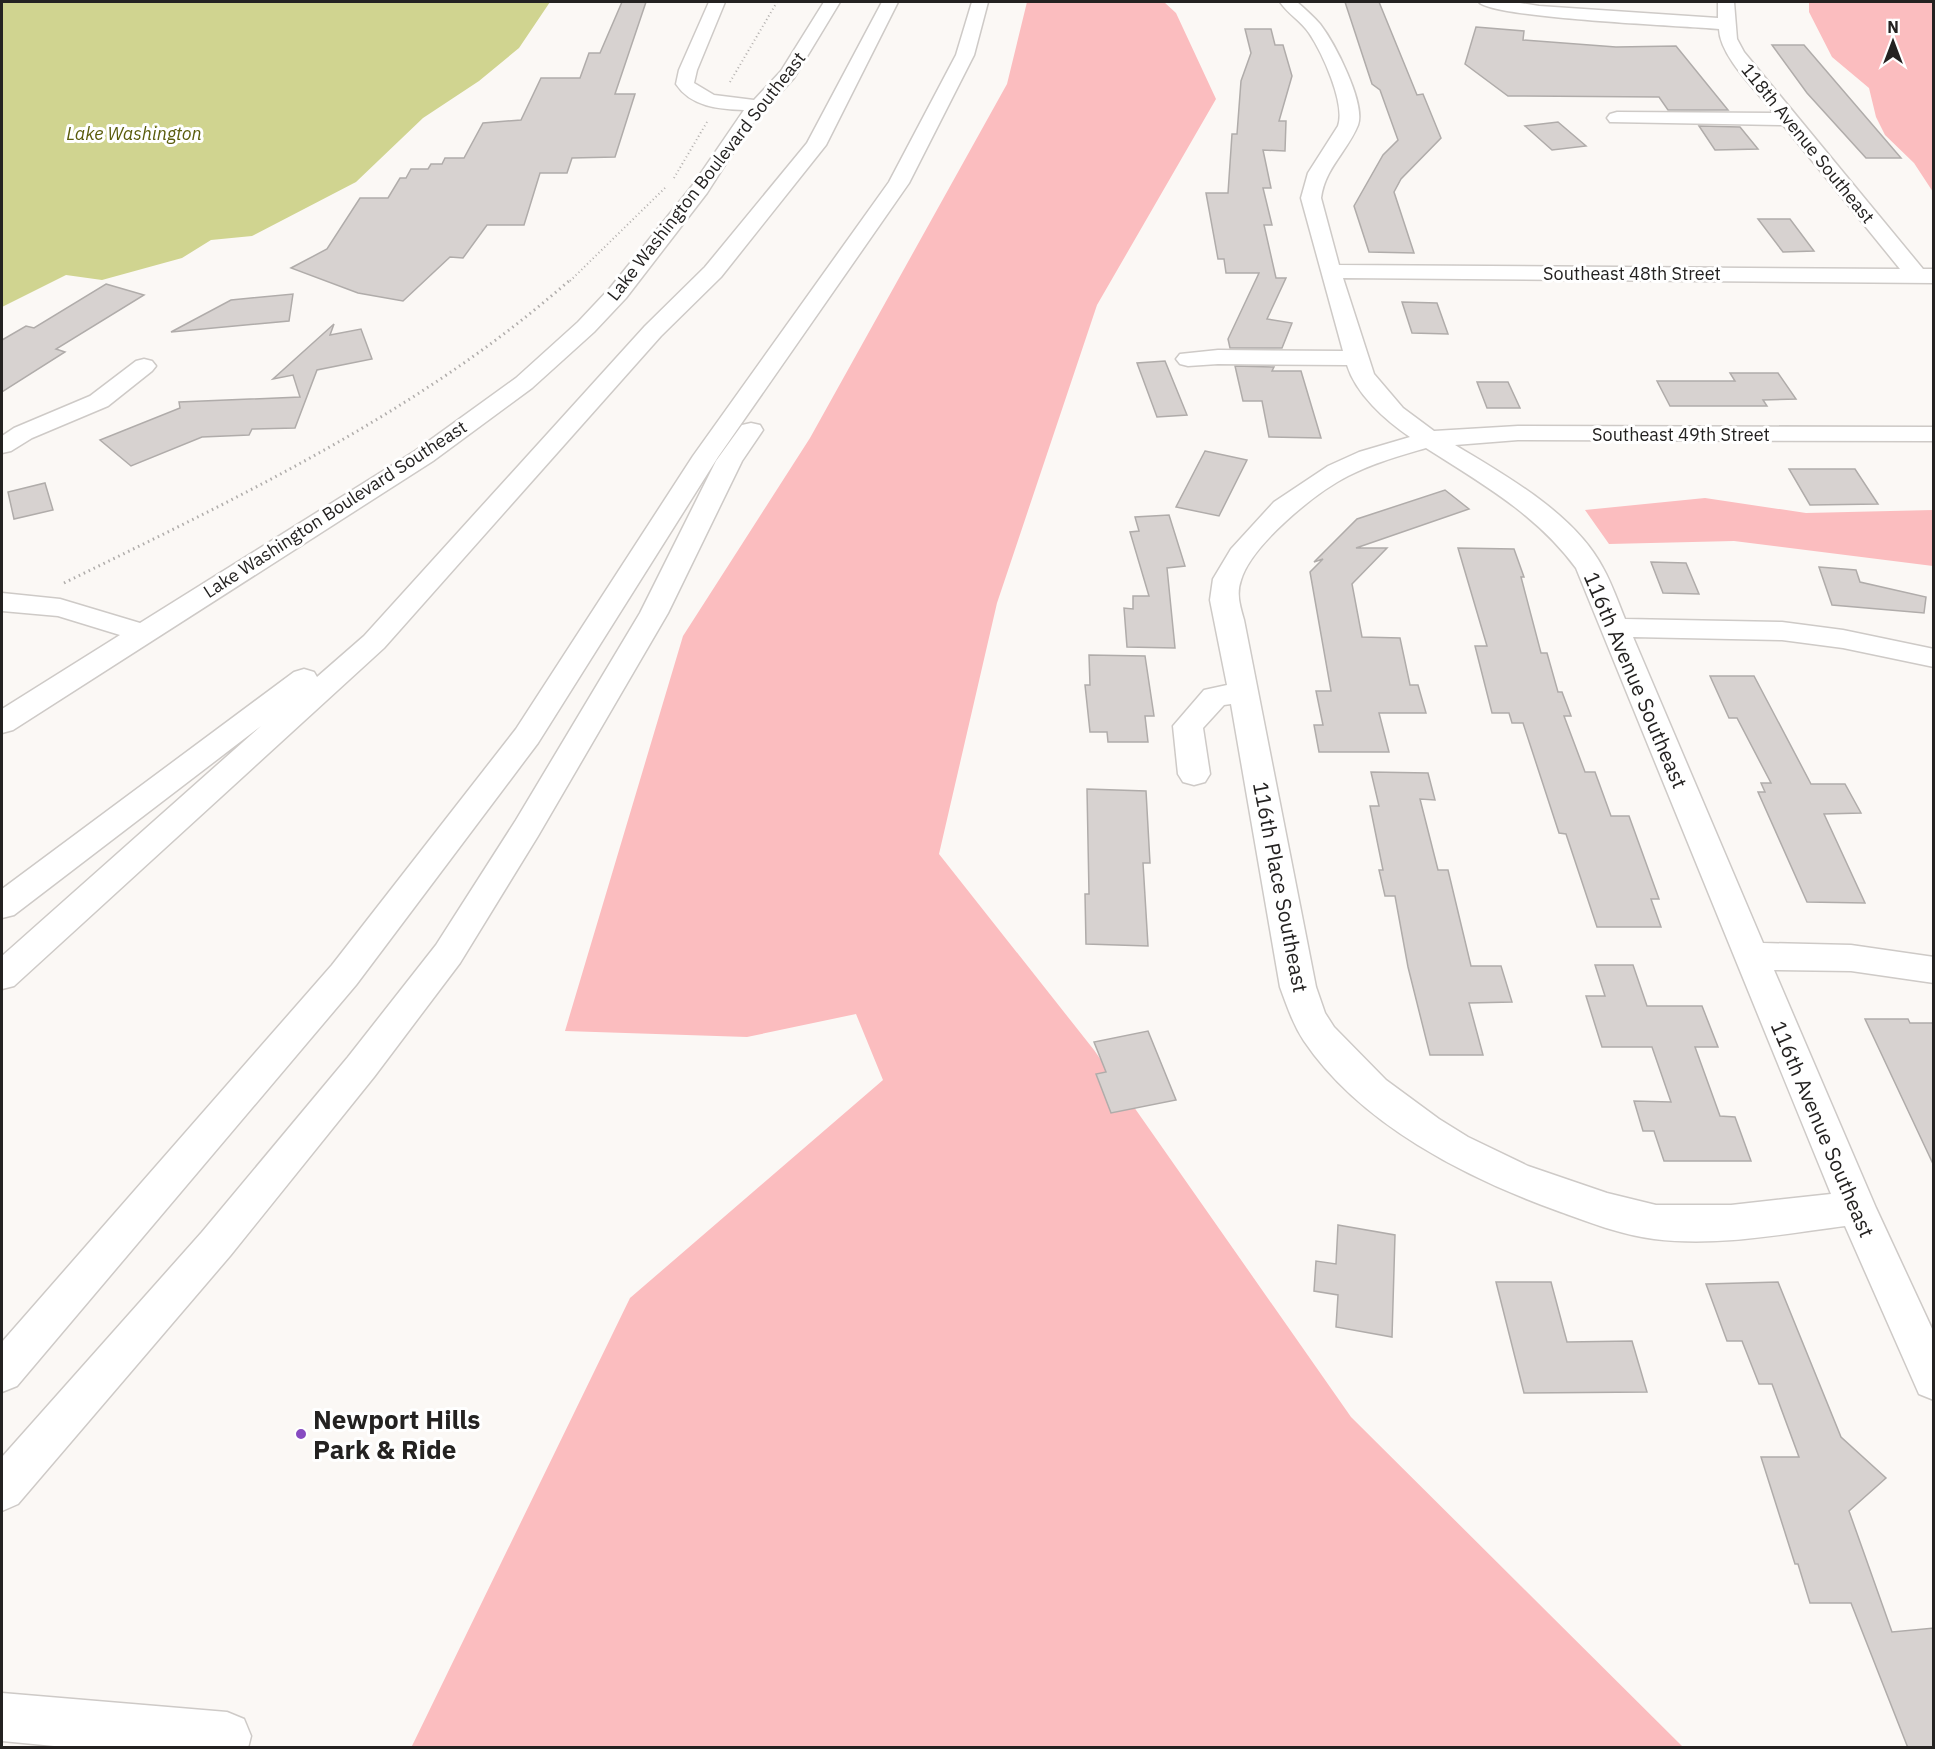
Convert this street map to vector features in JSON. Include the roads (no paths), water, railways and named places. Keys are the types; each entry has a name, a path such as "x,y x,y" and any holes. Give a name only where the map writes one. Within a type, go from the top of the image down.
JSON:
{"main road":[{"path":"717,2 688,70 685,84 698,96 709,100 759,106"},
{"name":"Lake Washington Boulevard Southeast","path":"2,723 424,456 524,383 586,327 618,293 700,189 743,123 799,59 832,2"},
{"path":"2,976 374,642 653,331 713,272 816,146 890,2"},
{"path":"2,1372 344,975 527,736 706,456 899,183 964,55 980,2"},
{"name":"116th Avenue Southeast","path":"1288,2 1317,32 1339,77 1350,115 1348,124 1317,173 1311,187 1311,198 1330,272 1362,375 1370,388 1397,415 1429,439 1522,498 1558,530 1589,567 1617,628 1750,956 1856,1208 1934,1380"},
{"path":"1487,2 1539,11 1725,24"},
{"name":"118th Avenue Southeast","path":"1726,2 1725,24 1728,39 1736,54 1787,119 1924,275"},
{"path":"1617,118 1787,119"},
{"path":"2,1489 216,1244 362,1067 448,954 527,828 654,613 729,461 896,222 899,183"},
{"name":"Southeast 48th Street","path":"1330,272 1924,275"},
{"path":"1188,359 1218,357 1357,358"},
{"path":"2,446 23,434 99,401 144,366"},
{"name":"Southeast 49th Street","path":"1429,439 1518,434 1934,434"},
{"name":"116th Place Southeast","path":"1429,439 1368,457 1310,488 1283,508 1242,555 1227,579 1224,600 1244,692 1298,987 1314,1025 1330,1048 1364,1083 1414,1124 1477,1161 1547,1191 1616,1213 1655,1222 1710,1224 1856,1208"},
{"path":"12,603 60,608 143,633"},
{"path":"1617,628 1782,631 1843,639 1934,658"},
{"path":"2,906 332,657 374,642"},
{"path":"1194,774 1188,726 1215,697 1244,692"},
{"path":"1750,956 1851,958 1934,969"},
{"path":"2,1717 225,1742"}],"water":[{"name":"Lake Washington","path":"2,2 550,2 519,48 479,81 423,118 356,182 252,236 211,240 182,258 102,280 66,275 2,307"}],"place":[{"name":"Newport Hills Park & Ride","path":"301,1434"}]}
